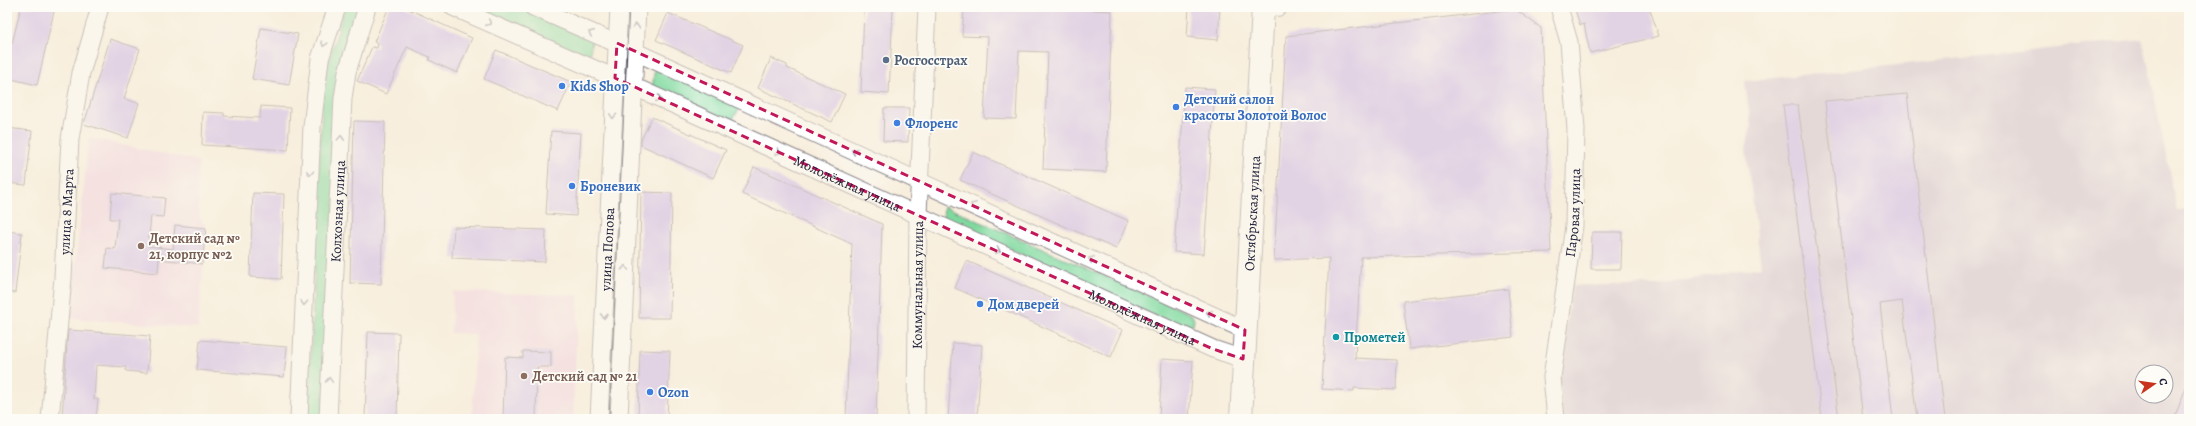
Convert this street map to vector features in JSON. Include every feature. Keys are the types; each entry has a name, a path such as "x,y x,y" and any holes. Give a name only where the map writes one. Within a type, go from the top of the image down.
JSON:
{"main road":[{"name":"Октябрьская улица","path":"1241,419 1243,359 1268,8"}],"street":[{"name":"улица 8 Марта","path":"50,419 63,278 70,139 81,73 100,7"},
{"name":"Колхозная улица","path":"299,419 312,127 320,59 337,7"},
{"name":"Колхозная улица","path":"328,419 343,98 347,72 367,7"},
{"name":"Молодёжная улица","path":"453,7 633,86 1213,349 1243,359"},
{"path":"533,7 635,51 1245,330"},
{"name":"улица Попова","path":"599,419 619,7"},
{"name":"улица Попова","path":"619,419 637,7"},
{"name":"Коммунальная улица","path":"916,419 918,215 927,7"},
{"name":"Паровая улица","path":"1556,419 1552,377 1574,226 1576,128 1569,42 1559,7"}],"highlighted area":[{"path":"617,43 627,48 1245,330 1243,359 1213,349 615,78"}],"shaded area":[{"path":"2143,39 2177,211 2189,210 2189,419 1563,419 1558,379 1572,286 1658,285 1761,267 1746,149 1751,126 1745,81"},
{"name":"Детский сад № 21, корпус №2","path":"89,138 198,161 199,217 206,228 198,328 70,318"},
{"name":"Детский сад № 21","path":"453,291 578,296 573,419 472,419 476,334 451,333"}],"green space":[{"path":"345,7 361,7 342,67 322,419 308,419 322,103 327,67"},
{"path":"462,7 518,7 592,40 589,61"},
{"path":"655,68 740,108 730,123 652,89"},
{"path":"944,206 1192,315 1194,320 1193,325 1188,328 1180,327 943,219"}],"building":[{"path":"21,7 55,7 37,85 7,78 7,43 12,44"},
{"path":"389,7 404,7 472,38 457,73 429,60 430,57 407,47 386,94 357,81 372,47 377,48 378,44 374,42"},
{"path":"964,7 1031,7 1112,11 1106,172 1043,169 1048,52 1019,51 1016,119 984,118 988,37 962,36"},
{"path":"1189,7 1220,7 1218,40 1187,37"},
{"path":"1574,7 1649,7 1659,36 1590,53 1584,24 1580,25"},
{"path":"864,8 893,9 889,94 861,92"},
{"path":"1515,9 1541,28 1551,252 1361,257 1355,358 1397,360 1396,390 1354,388 1354,391 1322,389 1329,258 1274,260 1286,36"},
{"path":"668,13 743,45 731,73 656,40"},
{"path":"261,28 298,34 289,85 252,79"},
{"path":"110,39 140,49 124,99 139,103 128,138 84,124"},
{"path":"496,50 571,82 558,111 484,79"},
{"path":"771,58 787,65 787,68 845,94 832,122 758,88"},
{"path":"1185,87 1215,89 1204,254 1174,252"},
{"path":"1907,94 1945,419 1917,419 1902,301 1880,304 1893,419 1863,419 1825,101"},
{"path":"1783,105 1798,105 1839,419 1822,419"},
{"path":"261,106 290,108 288,150 202,145 203,112 224,113 224,116 260,118"},
{"path":"884,108 909,108 908,142 883,141"},
{"path":"652,117 726,150 713,178 641,145 641,140"},
{"path":"354,121 385,122 381,284 350,283"},
{"path":"7,128 32,131 26,185 7,183"},
{"path":"551,131 581,133 576,216 546,214"},
{"path":"973,152 1129,221 1116,249 960,180"},
{"path":"754,167 882,224 876,419 846,419 852,244 742,194"},
{"path":"641,192 672,193 670,318 639,318"},
{"path":"112,193 165,198 163,217 151,216 148,246 173,249 175,225 206,228 202,264 159,259 158,273 105,268 107,248 115,249 118,219 110,219"},
{"path":"253,193 284,194 281,279 250,277"},
{"path":"454,227 546,230 545,262 452,258"},
{"path":"7,231 22,233 15,293 7,292"},
{"path":"1592,232 1622,232 1621,269 1591,269"},
{"path":"967,261 1123,330 1111,357 955,288"},
{"path":"1508,289 1513,337 1409,349 1403,301"},
{"path":"68,330 150,336 147,373 126,371 126,367 96,365 94,399 98,399 96,419 62,417"},
{"path":"368,332 399,333 397,419 365,419"},
{"path":"200,340 287,347 284,377 197,370"},
{"path":"953,343 982,345 977,419 948,419"},
{"path":"640,350 670,351 667,419 638,419"},
{"path":"523,351 551,352 551,367 537,367 536,419 503,419 505,357 523,358"},
{"path":"1162,359 1193,361 1189,419 1159,419"},
{"path":"2188,382 2189,419 2174,419"}],"tram line":[{"path":"609,419 629,7"}],"place":[{"name":"Росгосстрах","path":"886,60"},
{"name":"Kids Shop","path":"562,86"},
{"name":"Детский салон красоты Золотой Волос","path":"1176,107"},
{"name":"Флоренс","path":"897,123"},
{"name":"Броневик","path":"572,186"},
{"name":"Детский сад № 21, корпус №2","path":"141,246"},
{"name":"Дом дверей","path":"980,304"},
{"name":"Прометей","path":"1336,337"},
{"name":"Детский сад № 21","path":"524,376"},
{"name":"Ozon","path":"650,392"}]}
